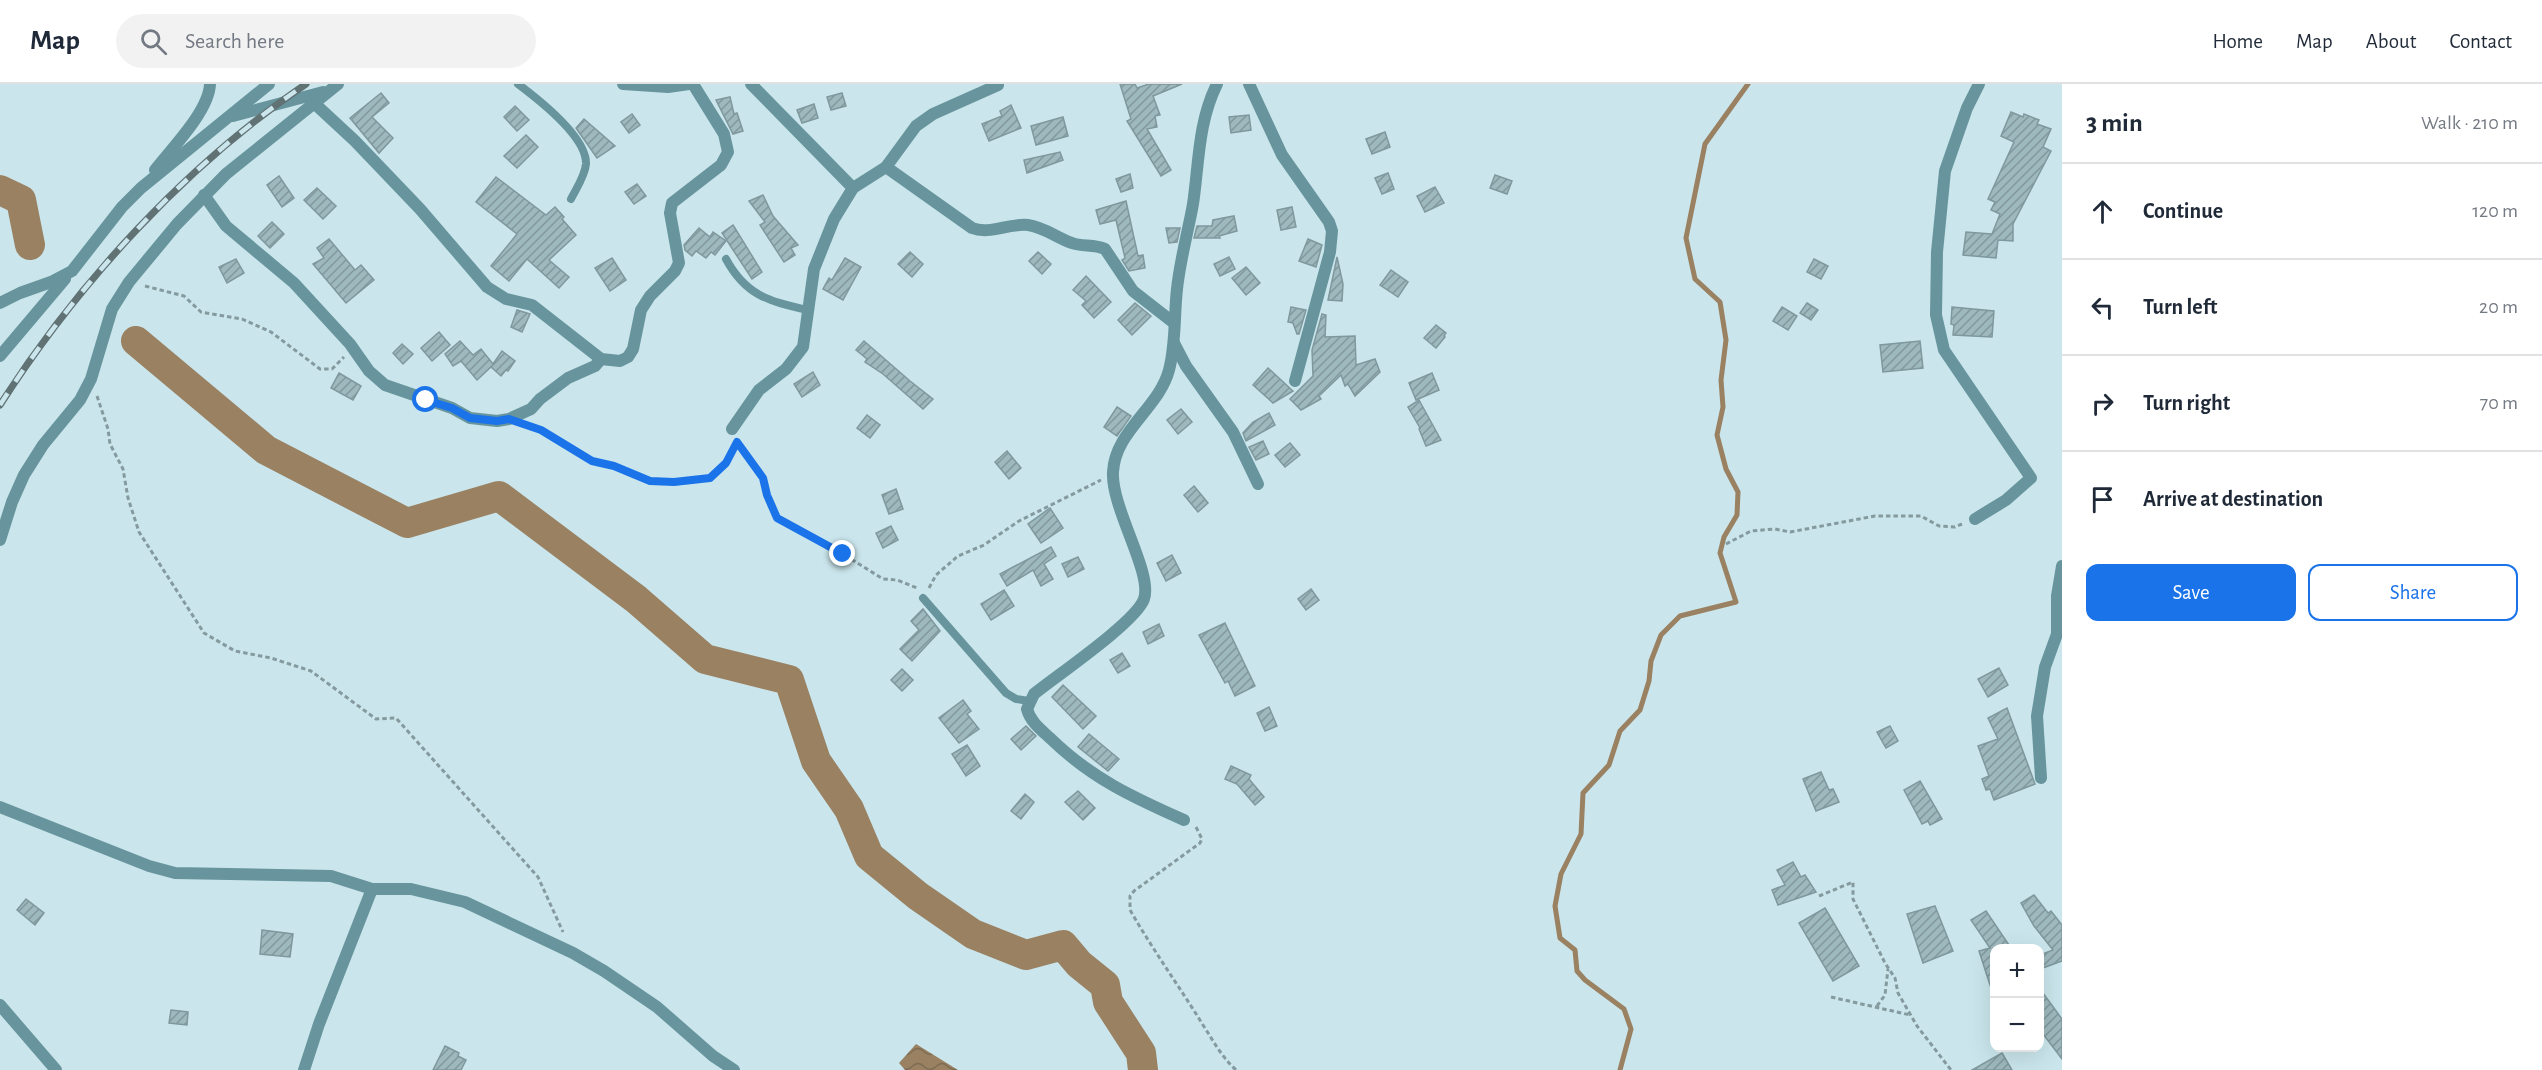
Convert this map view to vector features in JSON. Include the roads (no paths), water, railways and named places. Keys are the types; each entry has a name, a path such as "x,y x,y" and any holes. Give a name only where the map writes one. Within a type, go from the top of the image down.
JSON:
{"street":[{"path":"141,188 201,110 210,94 210,84"},
{"path":"0,356 72,271 122,207 141,188 269,84"},
{"path":"622,84 668,87 689,84"},
{"path":"314,104 355,141 420,209 487,287 506,299 532,305 601,359 620,361 628,357 633,349 641,309 650,296 675,271 679,263 670,213 672,202 725,160 728,143 693,84"},
{"path":"752,84 853,188"},
{"path":"982,84 1001,85"},
{"path":"1184,820 1109,785 1070,757 1034,723 1029,716 1029,701 1034,694 1121,625 1137,610 1144,599 1145,588 1142,575 1118,503 1113,472 1122,443 1166,380 1172,358 1177,286 1193,204 1201,133 1205,114 1217,84"},
{"path":"1249,84 1282,155 1329,222 1332,231 1330,252 1295,381"},
{"path":"1975,519 2006,500 2031,478 1944,350 1935,315 1936,252 1945,171 1967,108 1979,84"},
{"path":"732,429 759,390 796,359 803,347 814,269 834,219 853,188 886,167 904,140 924,120 955,102 1001,85"},
{"path":"226,118 312,96 334,87"},
{"path":"0,540 12,502 24,475 43,445 80,400 91,379 112,309 129,282 155,248 204,195 251,152 334,87"},
{"path":"886,167 972,228 980,231 1017,224 1030,225 1074,244 1098,246 1105,249 1133,291 1174,323"},
{"path":"204,195 226,226 294,283 333,324 369,371 385,385 452,408 470,418 497,421 509,419 531,409 540,399 568,378 595,366 601,359"},
{"path":"0,303 72,271"},
{"path":"1173,342 1186,366 1233,432 1258,484"},
{"path":"2041,778 2037,716 2045,667 2057,634 2056,596 2062,566"},
{"path":"0,807 149,866 175,873 331,876 372,889 411,889 465,902 573,953 657,1007 712,1056 734,1070"},
{"path":"304,1070 319,1024 372,889"},
{"path":"0,1005 56,1070"}],"lane":[{"path":"518,84 541,102 563,124 579,144 585,156 584,171 572,199"},
{"path":"726,259 735,276 750,291 770,301 807,310"},
{"path":"923,598 1006,693 1016,699 1029,701"}],"water":[{"path":"916,1044 958,1070 905,1070 899,1063"}],"waterway":[{"path":"1620,1070 1631,1029 1624,1009 1585,980 1577,971 1575,950 1560,938 1555,906 1561,874 1581,834 1583,793 1609,765 1620,731 1640,710 1649,681 1651,661 1661,635 1680,616 1736,602 1720,553 1724,537 1737,515 1738,492 1726,469 1717,435 1723,407 1721,380 1726,340 1720,302 1695,279 1686,238 1705,144 1748,84"},
{"path":"0,190 21,200 30,245"},
{"path":"136,341 266,450 407,523 499,496 636,599 705,659 789,680 816,761 849,809 869,856 918,896 973,934 1026,955 1063,945 1079,964 1105,985 1108,1002 1141,1053 1143,1070"}],"railway":[{"path":"0,405 64,315 137,229 219,151 306,84"}]}
